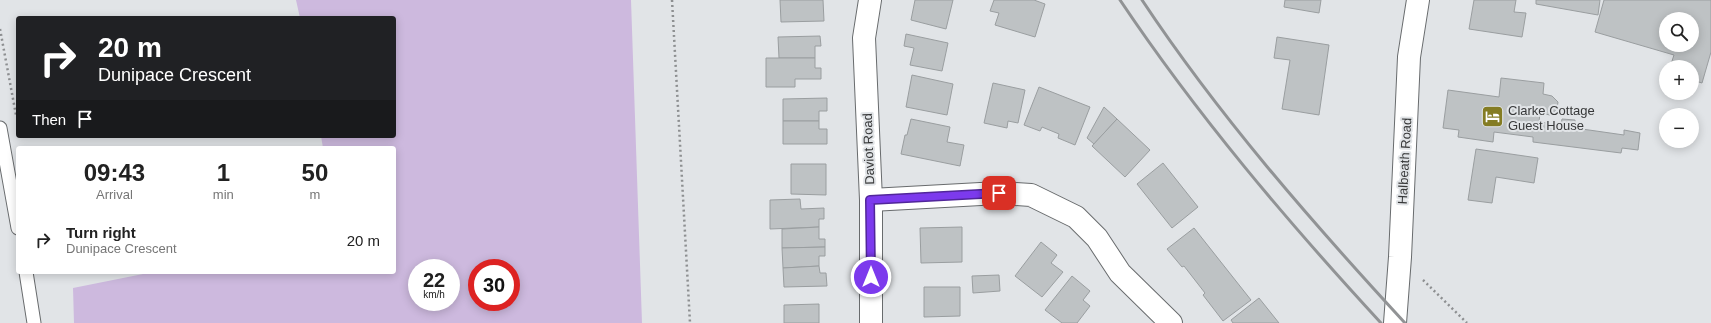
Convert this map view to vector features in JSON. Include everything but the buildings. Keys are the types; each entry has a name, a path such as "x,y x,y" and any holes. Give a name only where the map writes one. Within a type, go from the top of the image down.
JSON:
{"street":[{"name":"Daviot Road","path":"870,0 864,38 870,200 871,323"},
{"name":"Halbeath Road","path":"1395,323 1400,257 1409,57 1418,0"},
{"path":"870,200 999,193 1032,194 1076,217 1098,238 1120,273 1171,323"}],"lane":[{"path":"0,128 16,217"},
{"path":"26,274 34,323"}],"path":[{"path":"672,0 690,323"},
{"path":"0,29 16,116"},
{"path":"1400,257 1467,323"}],"shaded area":[{"path":"296,0 631,0 642,323 74,323 73,288 143,274 396,274 396,146 323,146 321,138 396,138 396,16 300,16"}],"railway":[{"path":"1120,0 1180,85 1244,166 1311,246 1381,323"},
{"path":"1142,0 1202,85 1267,167 1335,246 1405,323"}],"place":[{"name":"Clarke Cottage Guest House","path":"1492,117"}],"route":[{"path":"871,277 870,200 999,193"}]}
